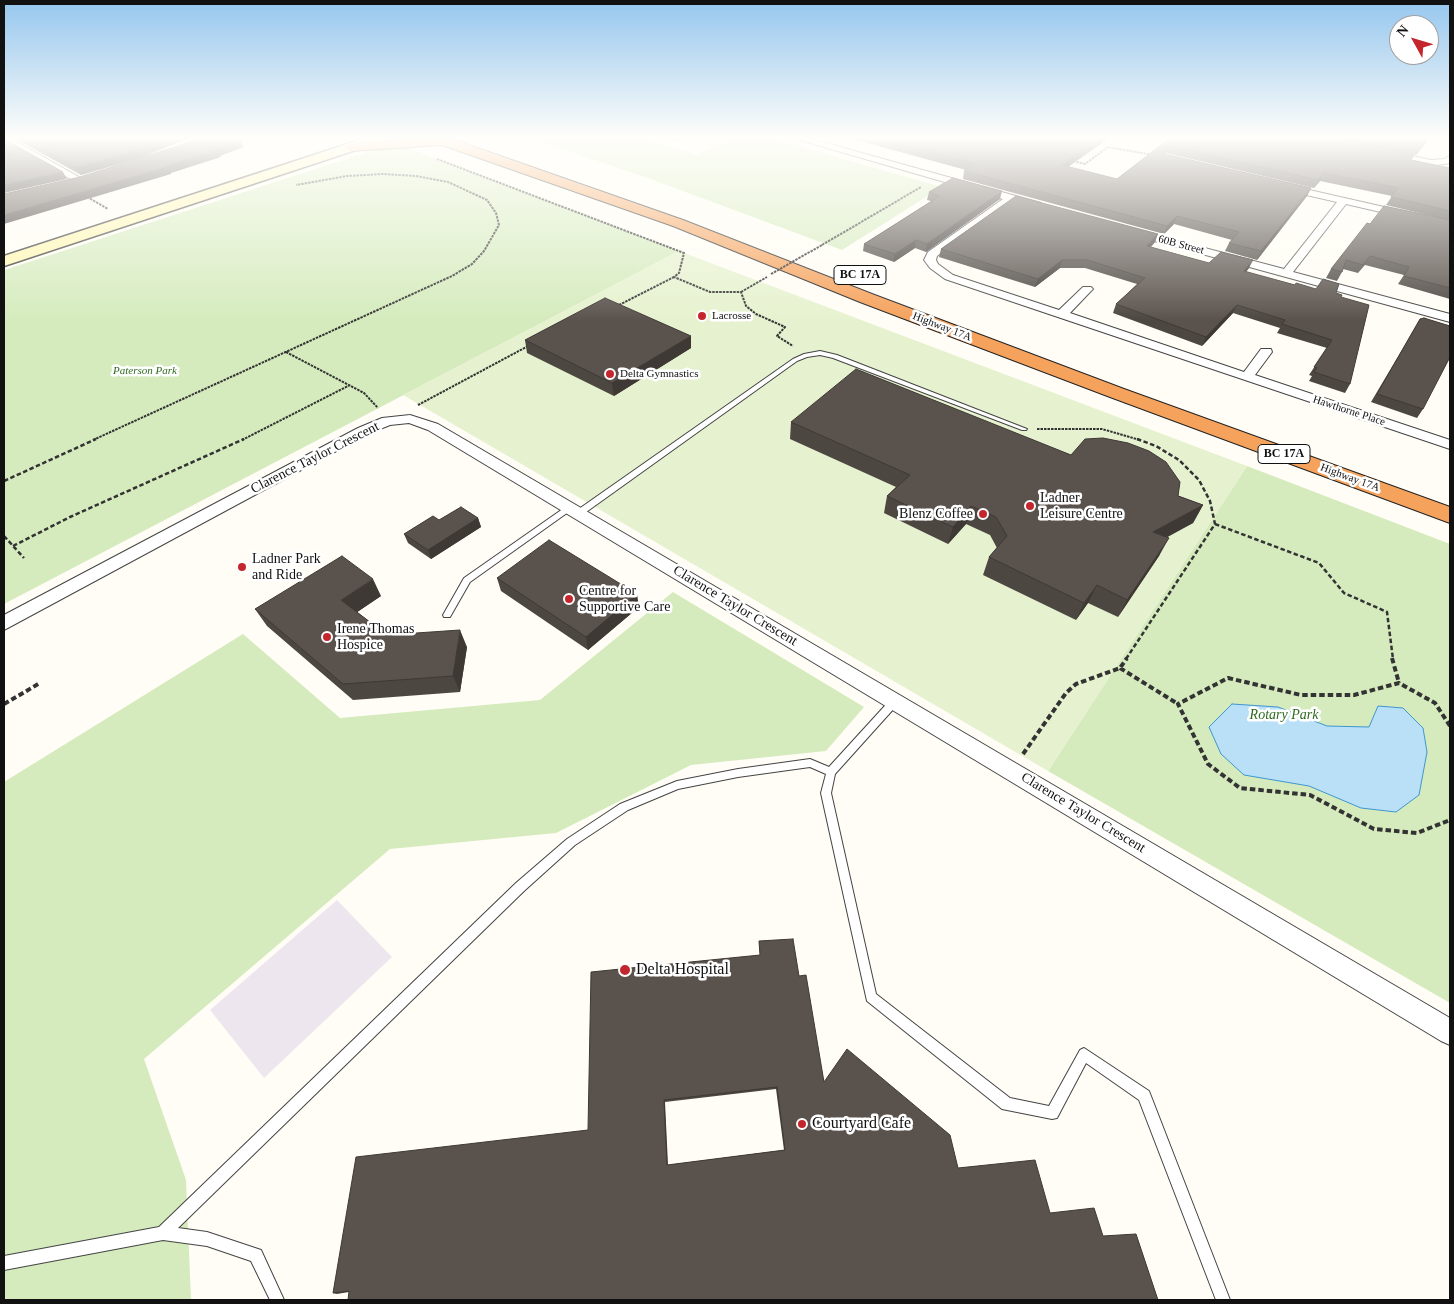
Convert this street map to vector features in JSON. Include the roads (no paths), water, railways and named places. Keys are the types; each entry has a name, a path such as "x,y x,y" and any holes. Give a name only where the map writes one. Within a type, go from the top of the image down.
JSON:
{"highway":[{"name":"Highway 17A","path":"608,199 678,223 866,298 1117,393 1450,515"},
{"name":"Highway 17A","path":"963,316 1128,381 1450,496"}],"main road":[{"path":"4,251 168,199"},
{"path":"4,261 187,199"}],"street":[{"name":"Hawthorne Place","path":"1010,199 932,254 930,260 934,266 949,277 1450,445"},
{"path":"1014,199 1049,209"},
{"path":"1334,199 1450,225"},
{"path":"1286,274 1343,201"},
{"name":"60B Street","path":"1124,230 1450,318"},
{"path":"1061,315 1087,289"},
{"path":"1247,377 1266,352"},
{"name":"Clarence Taylor Crescent","path":"4,623 363,431 386,421 410,419 433,427 1450,1032"}],"lane":[{"path":"447,615 467,580 574,511 795,360 806,355 820,353 835,356 1024,429"},
{"path":"895,701 831,772 826,793 871,997 1007,1104 1052,1113 1084,1054 1144,1096 1222,1300"},
{"path":"163,1233 512,894 571,842 624,807 677,785 738,773 810,763 831,772"},
{"path":"4,1263 163,1233 207,1239 256,1255 277,1300"}],"water":[{"path":"1232,704 1278,707 1327,726 1369,727 1378,706 1403,708 1423,728 1427,752 1419,795 1396,812 1361,808 1309,786 1244,775 1221,754 1209,727"}],"place":[{"name":"Lacrosse","path":"702,316"},
{"name":"Delta Gymnastics","path":"610,374"},
{"name":"Ladner Leisure Centre","path":"1030,506"},
{"name":"Blenz Coffee","path":"983,514"},
{"name":"Ladner Park and Ride","path":"242,567"},
{"name":"Centre for Supportive Care","path":"569,599"},
{"name":"Irene Thomas Hospice","path":"327,637"},
{"name":"Delta Hospital","path":"625,970"},
{"name":"Courtyard Cafe","path":"802,1124"}],"park label":[{"name":"Paterson Park","path":"145,371"},
{"name":"Rotary Park","path":"1284,715"}]}
